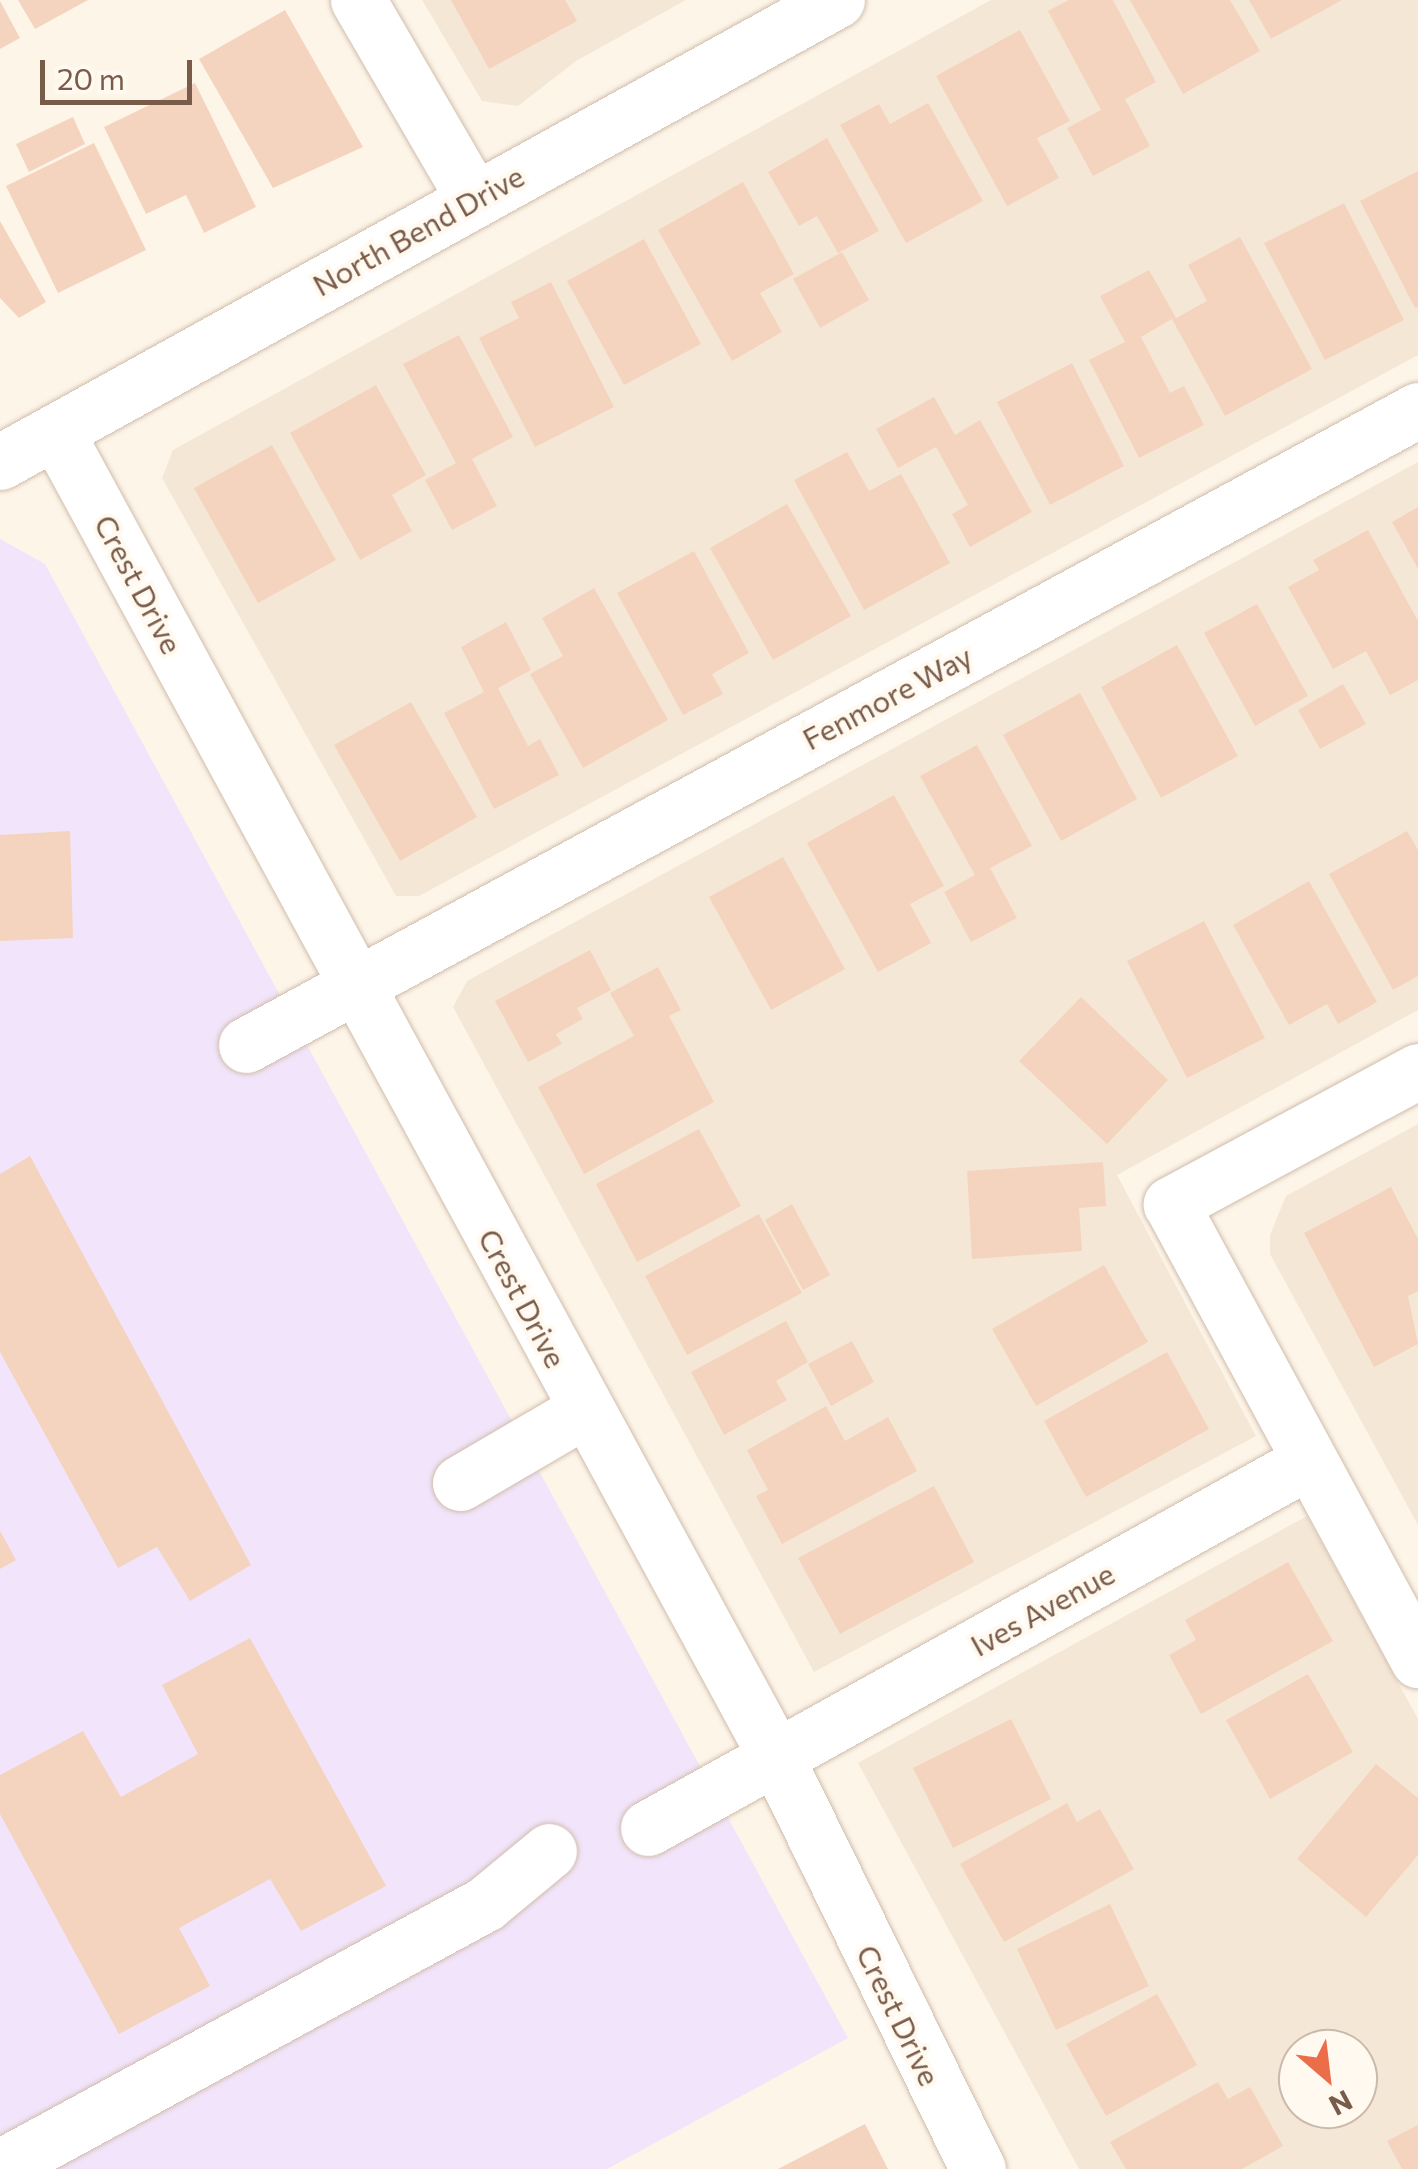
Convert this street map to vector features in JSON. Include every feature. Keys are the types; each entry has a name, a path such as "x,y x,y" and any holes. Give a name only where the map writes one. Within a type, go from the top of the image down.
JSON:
{"street":[{"path":"358,0 474,198"},
{"name":"North Bend Drive","path":"0,462 837,0"},
{"name":"Fenmore Way","path":"246,1045 1418,410"},
{"name":"Crest Drive","path":"56,432 583,1411 776,1757 978,2169"},
{"path":"1418,1070 1171,1204 1418,1660"},
{"path":"460,1483 583,1411"},
{"name":"Ives Avenue","path":"648,1828 1309,1460"},
{"path":"0,2167 485,1904 549,1851"}],"shaded area":[{"path":"422,0 686,0 576,61 518,106 482,101"},
{"path":"991,0 1418,0 1418,355 419,896 396,896 162,478 173,450"},
{"path":"1418,462 1418,1010 1117,1175 1256,1436 814,1672 453,1007 467,981"},
{"path":"0,539 45,564 848,2038 607,2169 0,2169"},
{"path":"1418,1124 1418,1525 1270,1254 1270,1235 1286,1196"},
{"path":"1307,1516 1418,1719 1418,2169 1079,2169 858,1763"}],"building":[{"path":"18,0 88,0 35,29"},
{"path":"451,0 565,0 577,21 489,69"},
{"path":"1069,0 1113,0 1156,82 1125,99 1150,146 1093,176 1067,128 1101,110 1048,11"},
{"path":"1130,0 1230,0 1260,51 1183,94"},
{"path":"1249,0 1342,0 1271,39"},
{"path":"0,1 20,38 0,49"},
{"path":"285,10 363,147 273,188 199,59"},
{"path":"1020,30 1070,121 1037,138 1059,178 1007,206 936,76"},
{"path":"195,83 256,207 204,233 186,195 146,214 104,127"},
{"path":"928,103 983,201 906,243 840,125 879,104 890,124"},
{"path":"73,117 85,144 29,172 16,144"},
{"path":"827,138 879,231 838,253 817,216 799,226 768,172"},
{"path":"94,143 146,250 58,293 6,186"},
{"path":"1418,171 1418,307 1415,308 1360,201"},
{"path":"743,182 794,274 760,293 782,332 732,361 658,230"},
{"path":"1344,203 1404,320 1325,360 1264,243"},
{"path":"0,221 46,302 19,318 0,298"},
{"path":"1240,237 1312,369 1225,416 1172,319 1141,337 1170,393 1184,386 1204,425 1139,458 1089,360 1125,342 1100,296 1149,270 1176,318 1207,301 1188,265"},
{"path":"644,239 701,344 624,385 567,281"},
{"path":"842,252 869,300 820,328 793,279"},
{"path":"551,282 614,407 535,447 479,338 519,318 511,302"},
{"path":"459,335 513,437 472,459 497,506 452,530 425,480 456,463 403,364"},
{"path":"1072,363 1124,466 1050,505 997,402"},
{"path":"376,385 426,475 392,495 412,531 360,560 290,433"},
{"path":"934,397 955,435 980,420 1032,512 970,547 952,514 968,505 936,447 898,468 876,429"},
{"path":"272,445 336,560 258,603 194,488"},
{"path":"847,452 869,491 901,474 950,563 864,610 794,480"},
{"path":"787,504 851,616 773,660 710,548"},
{"path":"1418,507 1418,569 1392,522"},
{"path":"1368,530 1418,621 1418,680 1390,695 1366,651 1333,669 1288,587 1319,570 1313,560"},
{"path":"694,551 749,653 712,674 723,694 683,715 617,593"},
{"path":"594,588 668,720 583,768 530,674 563,656 542,618"},
{"path":"1257,604 1308,696 1255,726 1204,633"},
{"path":"506,622 531,670 498,688 528,746 540,739 559,775 494,809 444,713 484,692 461,647"},
{"path":"1177,645 1238,756 1161,798 1101,687"},
{"path":"1343,684 1366,724 1320,749 1298,710"},
{"path":"1080,693 1137,799 1061,841 1003,735"},
{"path":"411,702 477,817 400,861 334,745"},
{"path":"977,745 1032,846 990,868 1017,918 971,942 944,892 975,875 920,776"},
{"path":"894,795 944,886 910,904 931,943 878,972 807,843"},
{"path":"70,831 73,938 0,941 0,835"},
{"path":"1407,831 1418,850 1418,976 1393,990 1329,874"},
{"path":"783,857 845,969 771,1010 709,897"},
{"path":"1309,881 1377,1002 1338,1024 1327,1004 1289,1025 1233,925"},
{"path":"1204,921 1265,1038 1187,1078 1127,961"},
{"path":"590,950 611,990 577,1008 583,1019 556,1034 562,1044 528,1062 495,1001"},
{"path":"658,967 681,1010 669,1016 714,1102 584,1174 538,1087 634,1036 610,993"},
{"path":"1081,997 1168,1080 1107,1144 1019,1061"},
{"path":"699,1129 741,1206 637,1262 596,1184"},
{"path":"30,1156 251,1565 190,1601 157,1547 118,1568 0,1352 0,1174"},
{"path":"1103,1162 1106,1206 1079,1208 1082,1251 972,1259 967,1171"},
{"path":"1391,1187 1418,1239 1418,1291 1408,1296 1418,1344 1374,1367 1304,1233"},
{"path":"792,1204 830,1275 803,1290 765,1220"},
{"path":"759,1214 802,1293 687,1355 645,1276"},
{"path":"1104,1265 1148,1342 1036,1406 992,1329"},
{"path":"786,1321 808,1362 776,1381 787,1400 724,1435 691,1372"},
{"path":"852,1341 874,1382 831,1406 808,1364"},
{"path":"1167,1352 1209,1429 1086,1497 1044,1421"},
{"path":"826,1406 845,1441 888,1417 917,1471 782,1544 756,1496 768,1490 747,1450"},
{"path":"934,1486 974,1562 840,1634 798,1558"},
{"path":"0,1531 16,1560 0,1569"},
{"path":"1288,1562 1333,1641 1201,1714 1169,1655 1196,1640 1185,1620"},
{"path":"250,1638 386,1886 301,1931 270,1879 179,1928 210,1986 119,2034 0,1814 0,1775 83,1731 121,1797 198,1754 162,1685"},
{"path":"1308,1674 1353,1752 1270,1799 1226,1720"},
{"path":"1011,1719 1051,1799 953,1848 913,1768"},
{"path":"1376,1764 1418,1798 1418,1855 1366,1917 1297,1859"},
{"path":"1067,1803 1077,1822 1100,1809 1134,1869 1004,1942 960,1864"},
{"path":"1110,1904 1149,1986 1056,2030 1017,1949"},
{"path":"1157,1994 1197,2065 1106,2116 1066,2044"},
{"path":"1218,2082 1228,2099 1250,2087 1283,2146 1242,2169 1126,2169 1110,2142"},
{"path":"865,2124 888,2169 778,2169"},
{"path":"1418,2125 1418,2169 1402,2169 1387,2141"}]}
